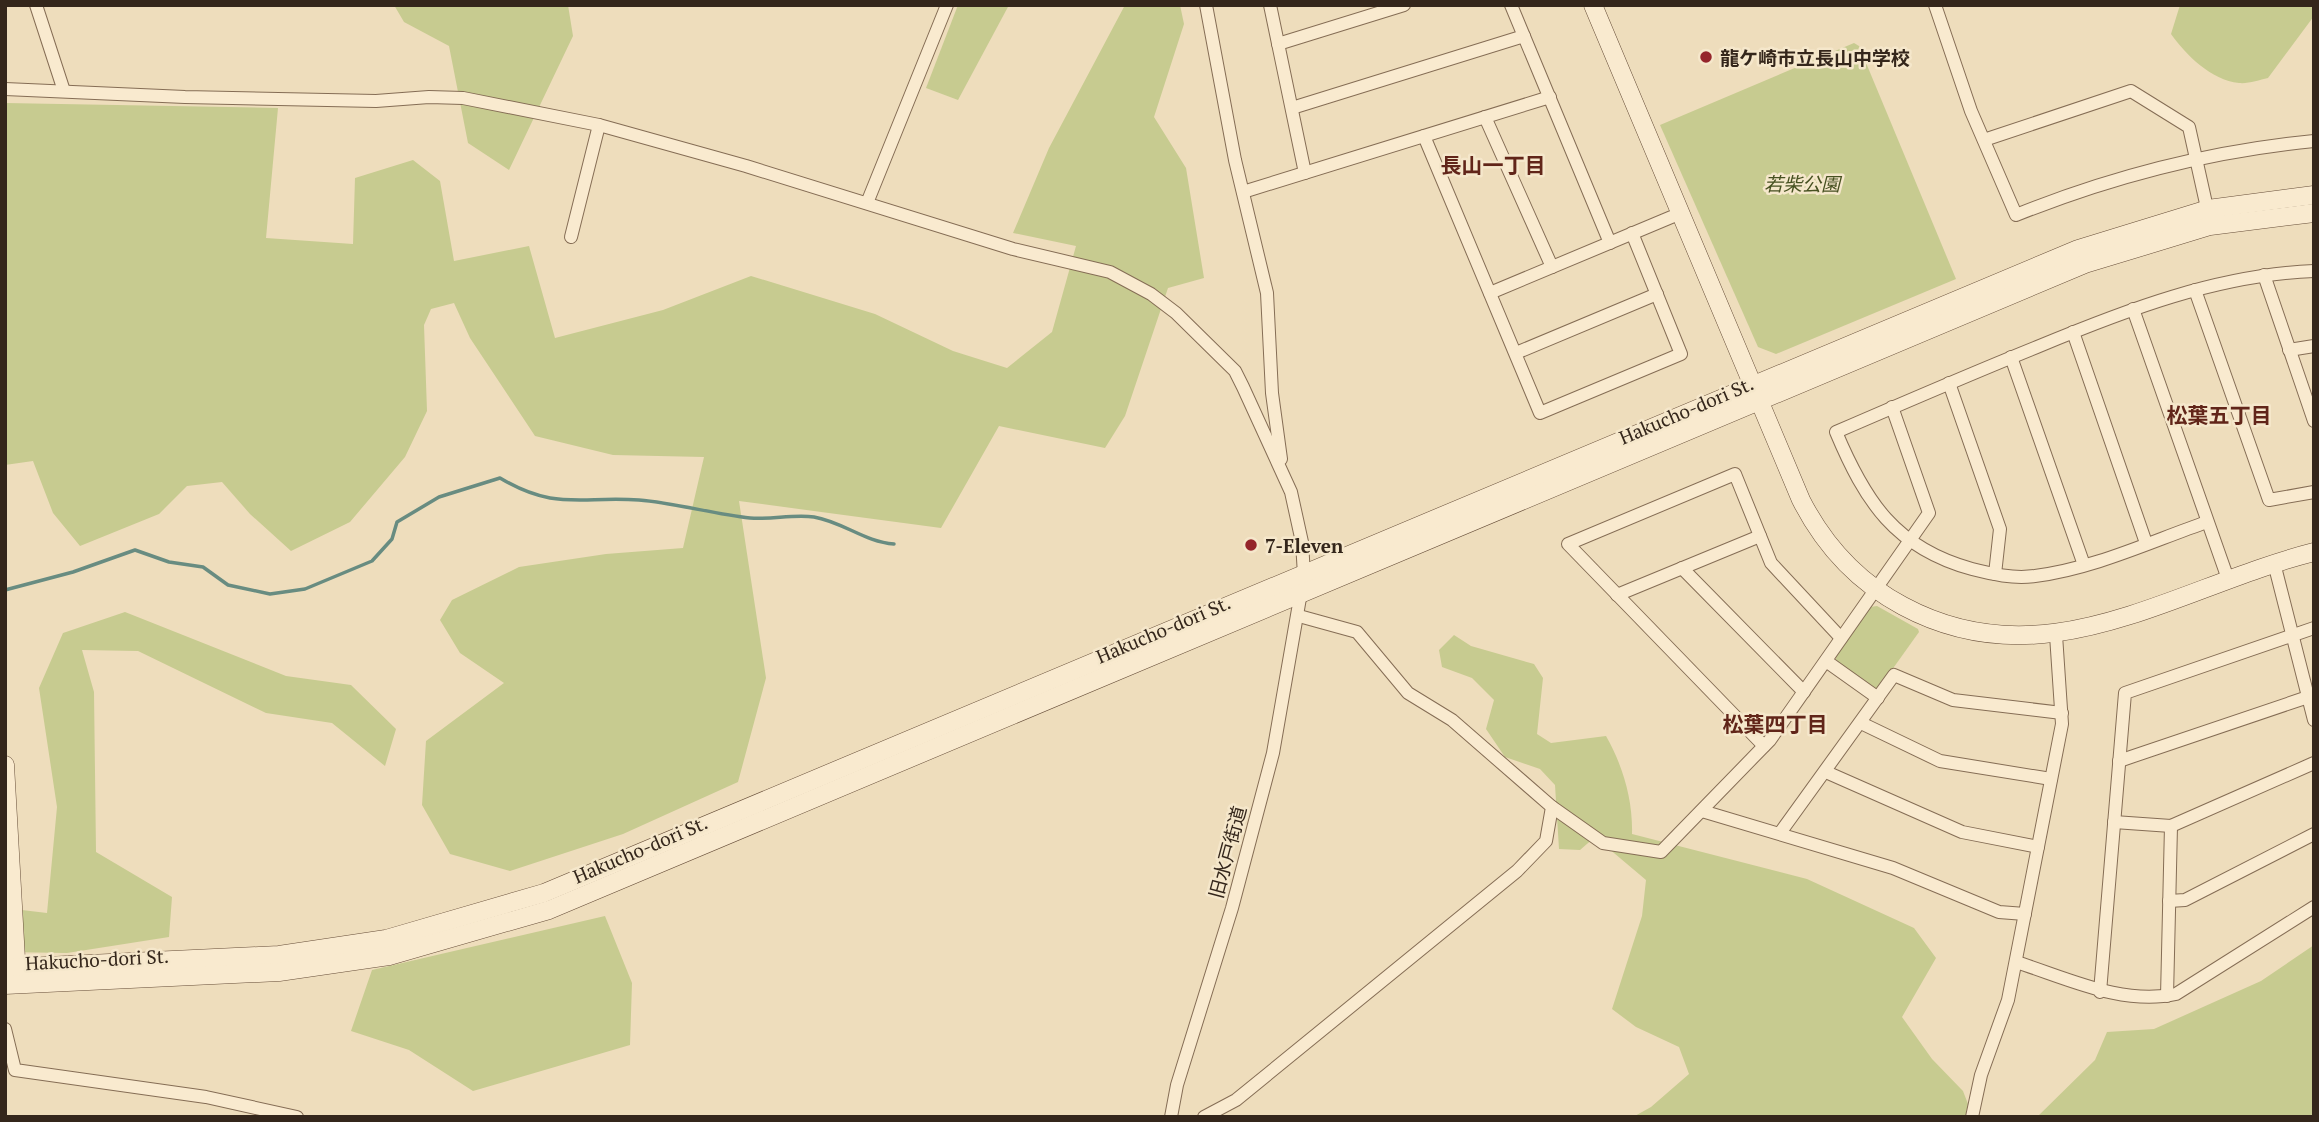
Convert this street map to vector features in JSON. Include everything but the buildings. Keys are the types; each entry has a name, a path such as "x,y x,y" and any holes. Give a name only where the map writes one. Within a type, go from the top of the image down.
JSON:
{"main road":[{"path":"1592,5 1810,518 1836,553 1876,589 1914,612 1959,629 2015,638 2056,635 2098,624 2274,563 2314,552"},
{"name":"Hakucho-dori St.","path":"11,976 279,955 386,939 544,893 2078,249 2314,195"},
{"name":"Hakucho-dori St.","path":"11,976 279,972 389,956 549,910 2085,264 2209,217 2314,213"},
{"path":"5,765 11,976"}],"street":[{"path":"36,5 64,90"},
{"path":"867,203 947,5"},
{"path":"1206,5 1243,192 1267,293 1272,393 1283,470"},
{"path":"1270,5 1305,173"},
{"path":"1278,44 1404,5"},
{"path":"1511,5 1610,243"},
{"path":"1935,5 1984,140 2016,215 2095,184 2196,158 2314,141"},
{"path":"1292,108 1524,36"},
{"path":"5,89 185,97 376,101 429,97 463,98 599,125 867,203 1013,249 1110,272 1151,293 1201,335 1235,372 1283,470"},
{"path":"1984,140 2131,91 2189,127 2209,217"},
{"path":"1243,192 1549,97"},
{"path":"1485,117 1552,267"},
{"path":"571,237 599,125"},
{"path":"1424,136 1540,413 1681,354 1632,233"},
{"path":"1490,293 1681,213"},
{"path":"2207,522 2084,565 2033,576 1995,574 1961,566 1910,541 1868,499 1836,432 2011,357 2133,309 2195,290 2264,275 2314,271"},
{"path":"2264,275 2313,420"},
{"path":"2195,290 2269,500 2314,492"},
{"path":"1516,353 1657,294"},
{"path":"2133,309 2228,579"},
{"path":"2073,332 2146,543"},
{"path":"2289,350 2314,346"},
{"path":"2011,357 2084,565"},
{"path":"1949,383 2000,529 1995,574"},
{"path":"1299,616 1357,632 1408,693 1452,720 1552,807 1603,843 1661,852 1764,746 1929,513 1892,407"},
{"name":"旧水戸街道","path":"1171,1117 1177,1085 1232,908 1273,753 1299,616 1304,575 1302,542 1292,492 1283,470"},
{"path":"1764,746 1568,544 1735,474 1771,564 1841,638"},
{"path":"1617,595 1760,536"},
{"path":"2274,563 2314,720"},
{"path":"1682,568 1804,692"},
{"path":"2101,990 2124,693 2314,628"},
{"path":"1972,1117 1981,1075 2008,1000 2051,779 2062,713 2056,635"},
{"path":"1826,661 1878,698"},
{"path":"1780,833 1894,676 1953,700 2062,713"},
{"path":"2119,761 2308,697"},
{"path":"1861,723 1940,761 2051,779"},
{"path":"2114,822 2171,825 2314,763"},
{"path":"1826,772 1962,832 2038,847"},
{"path":"1204,1117 1236,1100 1517,871 1546,841 1552,807"},
{"path":"1702,811 1894,868 1999,912 2025,914"},
{"path":"2167,996 2171,825"},
{"path":"2169,901 2185,900 2314,834"},
{"path":"2015,962 2133,998 2167,996 2184,989 2314,907"},
{"path":"5,1029 15,1070 206,1097 297,1117"}],"green space":[{"path":"394,5 568,5 573,36 509,170 468,143 449,46 404,22"},
{"path":"958,5 1009,5 958,100 926,88"},
{"path":"1125,5 1180,5 1184,24 1154,117 1186,168 1204,278 1168,288 1125,416 1105,448 999,426 941,528 739,501 766,678 738,782 623,834 510,871 450,854 422,805 426,741 504,683 460,653 440,620 452,600 519,567 606,554 683,548 704,457 613,455 535,436 470,338 454,303 431,309 424,325 427,411 405,457 350,522 291,551 250,514 222,482 187,486 159,514 80,546 53,513 33,461 5,465 5,103 278,108 266,238 353,244 355,178 413,160 440,181 454,261 529,246 555,338 663,310 751,276 875,314 953,351 1007,368 1052,332 1076,246 1013,233 1049,148"},
{"path":"2180,5 2314,5 2314,16 2268,78 2239,83 2209,72 2184,50 2171,34"},
{"name":"若柴公園","path":"1854,43 1859,46 1956,279 1776,354 1758,347 1660,125"},
{"path":"1877,606 1919,632 1879,688 1873,689 1836,663 1836,656 1870,607"},
{"path":"125,612 286,676 351,685 396,729 385,766 332,723 266,713 138,651 82,650 94,692 96,852 172,897 169,937 67,953 5,952 5,908 47,913 57,807 39,688 63,633"},
{"path":"1454,635 1471,646 1534,664 1543,678 1537,734 1551,743 1606,736 1626,784 1632,834 1807,879 1914,928 1936,958 1902,1017 1932,1059 1963,1091 1968,1104 1965,1117 1633,1117 1651,1107 1689,1074 1679,1047 1636,1027 1612,1009 1642,916 1646,880 1595,837 1580,850 1559,849 1555,785 1540,769 1505,757 1486,729 1494,700 1472,678 1442,667 1439,650"},
{"path":"605,916 632,983 630,1045 473,1091 409,1050 351,1031 372,970"},
{"path":"2314,945 2314,1117 2037,1117 2095,1060 2107,1032 2154,1029 2261,981"}],"waterway":[{"path":"5,590 73,572 135,550 169,562 203,567 228,585 270,594 305,589 372,561 392,539 397,522 439,497 500,478 537,495 568,500 639,500 750,518 814,517 873,540 894,544"}],"place":[{"name":"龍ケ崎市立長山中学校","path":"1706,57"},
{"name":"7-Eleven","path":"1251,545"}],"district":[{"name":"長山一丁目","path":"1493,165"},
{"name":"松葉五丁目","path":"2219,415"},
{"name":"松葉四丁目","path":"1775,724"}]}
